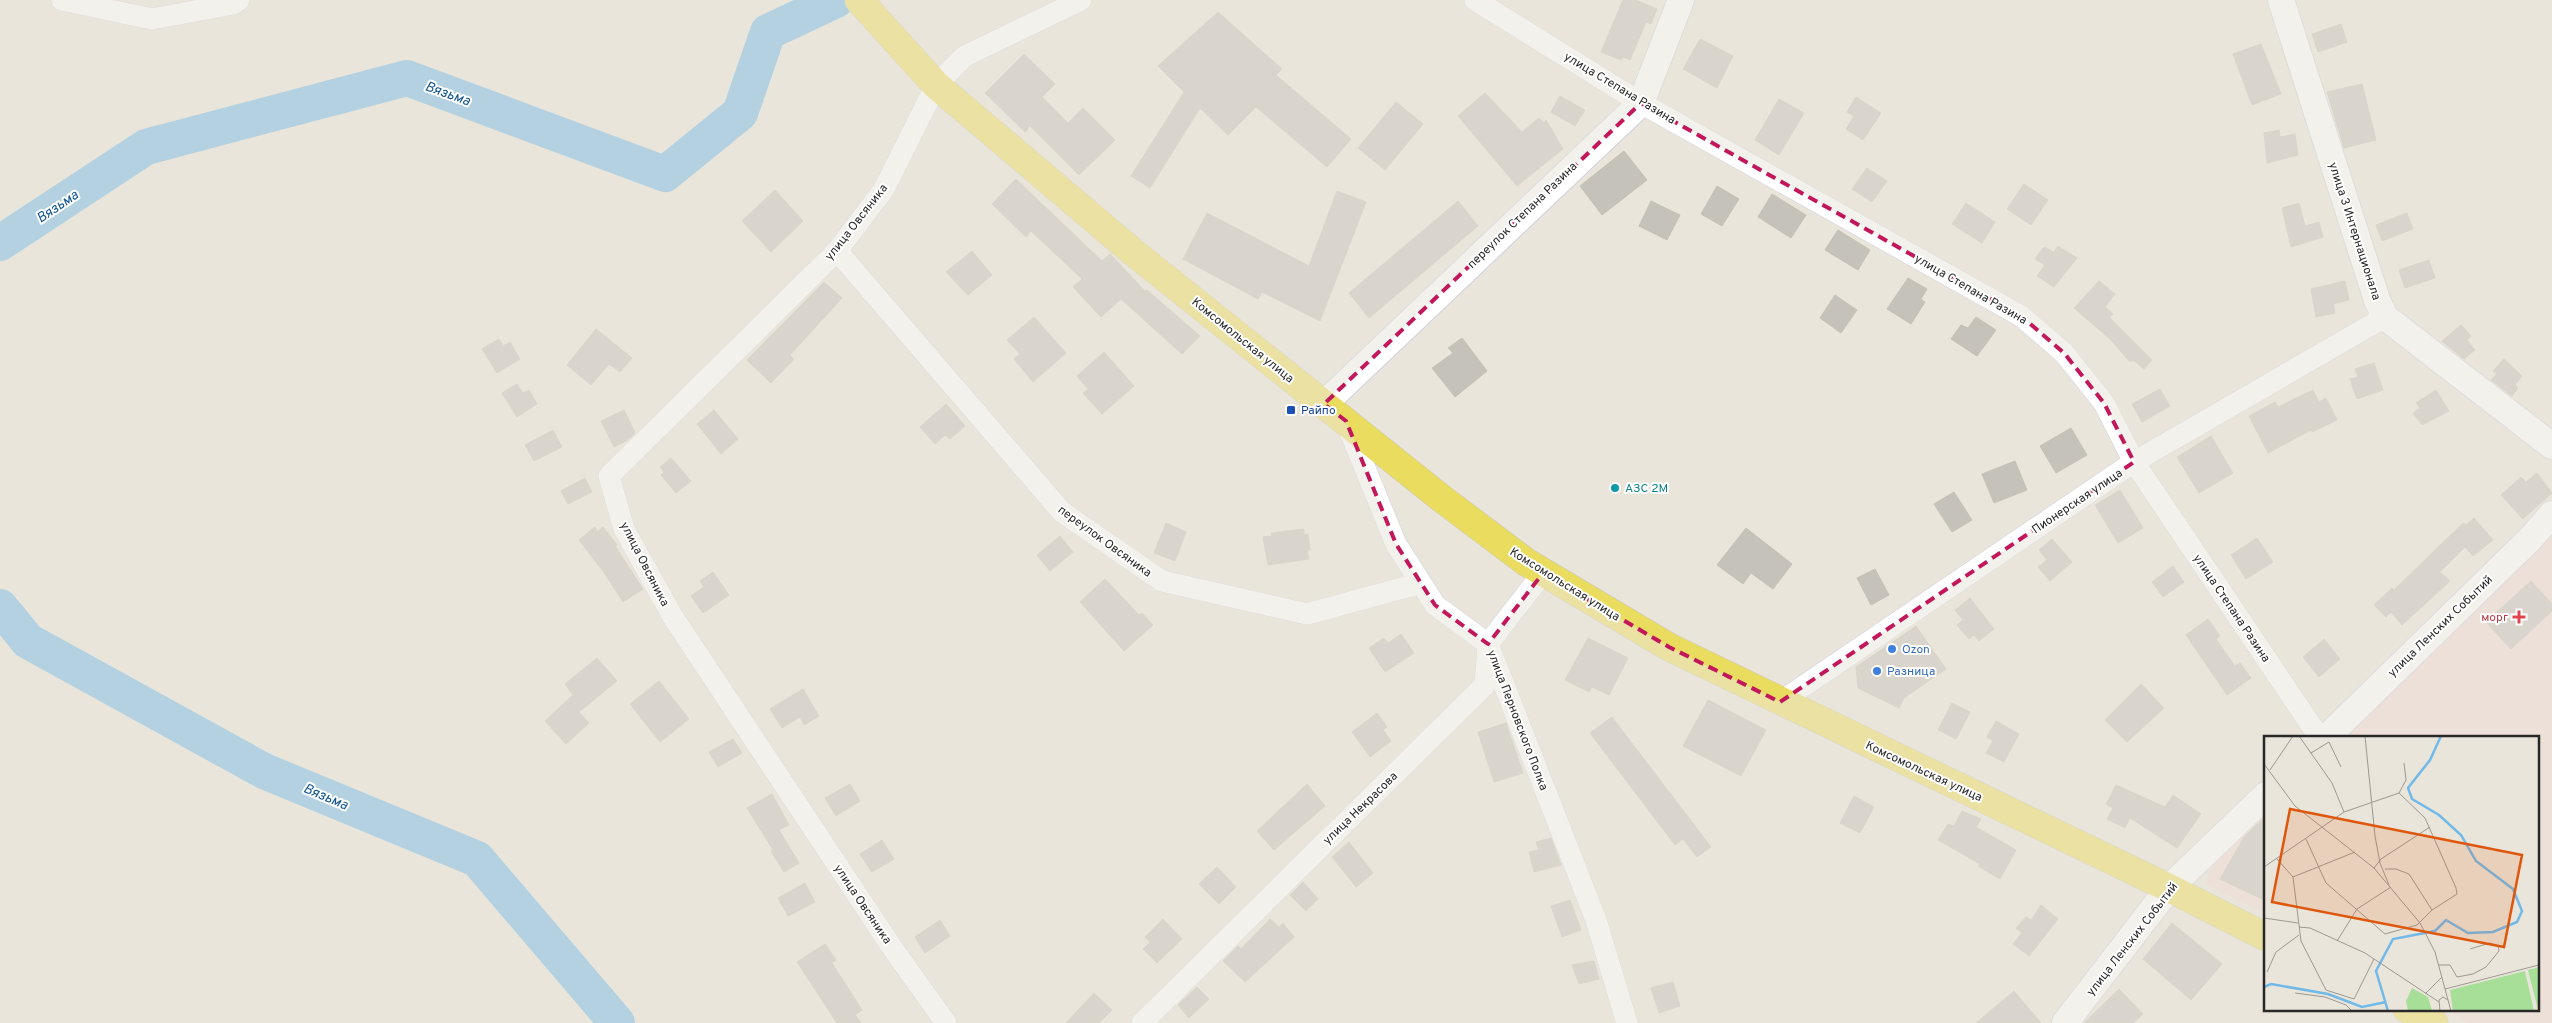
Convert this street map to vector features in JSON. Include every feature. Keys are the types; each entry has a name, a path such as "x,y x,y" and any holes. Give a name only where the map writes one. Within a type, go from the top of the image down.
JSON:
{"main road":[{"name":"Комсомольская улица","path":"858,0 936,85 1133,252 1440,498 1543,573 1669,647 2169,888 2264,936"},
{"path":"2409,1010 2434,1023"}],"street":[{"path":"62,0 152,19 233,4 239,0"},
{"name":"улица Овсяника","path":"946,1023 891,946 673,618 624,529 609,476 837,251 884,189 936,85 965,56 1081,0"},
{"name":"улица Степана Разина","path":"1475,0 1641,103 2022,316 2064,353 2104,403 2134,462 2318,736"},
{"name":"переулок Степана Разина","path":"1324,404 1641,103 1681,0"},
{"name":"улица 3 Интернационала","path":"2281,0 2377,300 2385,317 2552,446"},
{"name":"переулок Овсяника","path":"837,251 1062,512 1162,582 1307,614 1421,583"},
{"name":"Пионерская улица","path":"1780,702 2134,462 2385,317"},
{"name":"улица Перновского Полка","path":"1346,421 1396,544 1435,605 1488,644 1596,920 1627,1023"},
{"name":"улица Ленских Событий","path":"2328,736 2530,539 2552,514"},
{"path":"1488,644 1543,573"},
{"name":"улица Некрасова","path":"1142,1023 1485,685 1488,644"},
{"name":"улица Ленских Событий","path":"2065,1023 2169,888 2264,797"}],"highlighted area":[{"path":"1641,103 2021,316 2064,353 2104,403 2134,462 1780,702 1669,647 1543,573 1488,644 1435,605 1396,544 1346,421 1324,404"}],"shaded area":[{"path":"2552,532 2552,1023 2467,1023 2448,1010 2540,1010 2540,736 2339,736"},
{"path":"2264,808 2264,913 2205,884 2217,852"}],"building":[{"path":"1623,0 1636,0 1657,9 1651,24 1646,22 1630,60 1623,57 1621,60 1601,52"},
{"path":"1218,12 1282,69 1276,75 1351,139 1327,167 1256,107 1228,135 1200,108 1150,188 1131,176 1184,92 1158,66"},
{"path":"2341,24 2347,42 2318,52 2312,34"},
{"path":"1700,39 1733,56 1717,88 1683,69"},
{"path":"2261,44 2281,94 2252,105 2233,54"},
{"path":"1024,54 1055,84 1042,97 1068,123 1083,108 1115,140 1079,175 1030,126 1025,132 985,93"},
{"path":"2362,84 2376,140 2344,148 2327,92"},
{"path":"1485,93 1522,132 1539,118 1544,123 1546,120 1563,149 1517,186 1458,116"},
{"path":"1560,96 1585,110 1575,126 1551,112"},
{"path":"1856,97 1881,113 1863,140 1846,129 1854,116 1847,112"},
{"path":"1779,99 1804,113 1779,155 1755,140"},
{"path":"1396,102 1423,124 1385,170 1358,148"},
{"path":"2279,130 2280,137 2295,134 2298,155 2267,163 2264,133"},
{"path":"1624,151 1647,180 1602,215 1580,186"},
{"path":"1867,168 1887,181 1872,202 1852,189"},
{"path":"1016,179 1102,261 1110,254 1145,291 1147,290 1200,336 1182,354 1121,299 1101,317 1073,287 1082,279 1031,231 1026,237 992,204"},
{"path":"2024,184 2048,200 2031,225 2007,209"},
{"path":"1717,186 1739,199 1722,226 1701,214"},
{"path":"775,190 803,221 771,252 742,221"},
{"path":"1337,191 1366,202 1320,321 1262,292 1258,299 1183,259 1207,213 1309,266"},
{"path":"1772,194 1806,215 1791,238 1758,217"},
{"path":"1458,201 1478,226 1369,318 1349,293"},
{"path":"1651,201 1680,215 1667,240 1639,226"},
{"path":"1966,203 1995,222 1982,243 1952,224"},
{"path":"2299,203 2305,226 2319,222 2323,237 2291,247 2282,208"},
{"path":"2407,213 2413,229 2382,241 2376,225"},
{"path":"1838,230 1870,250 1858,270 1825,250"},
{"path":"2058,246 2077,258 2054,287 2037,276 2045,265 2035,259 2044,247 2054,252"},
{"path":"972,251 992,275 968,295 946,272"},
{"path":"2429,260 2435,278 2405,288 2399,270"},
{"path":"1908,278 1927,289 1921,299 1925,302 1911,324 1887,309"},
{"path":"2099,281 2115,294 2105,307 2113,314 2109,317 2152,360 2144,369 2133,360 2130,362 2111,340 2074,308"},
{"path":"2345,281 2349,300 2333,304 2335,313 2316,317 2311,289"},
{"path":"824,282 842,298 790,355 794,359 771,383 747,360"},
{"path":"1835,295 1857,310 1841,333 1820,318"},
{"path":"1034,317 1066,353 1033,382 1014,359 1020,354 1007,340"},
{"path":"1976,317 1996,330 1977,356 1951,339 1961,325 1968,328"},
{"path":"2461,325 2471,336 2467,340 2475,350 2464,359 2442,341"},
{"path":"596,329 632,358 620,372 609,364 591,385 567,365"},
{"path":"1462,338 1487,371 1455,397 1432,368 1453,353 1448,348"},
{"path":"499,339 503,346 510,342 520,359 497,373 482,349"},
{"path":"1104,352 1134,386 1102,414 1083,393 1088,389 1077,376"},
{"path":"2504,359 2522,376 2515,385 2518,388 2512,396 2491,380 2497,374 2493,371"},
{"path":"2374,363 2383,390 2357,399 2350,379 2358,377 2355,369"},
{"path":"517,384 523,393 529,390 537,404 517,417 502,393"},
{"path":"2160,389 2170,406 2142,422 2132,404"},
{"path":"2313,390 2319,402 2326,398 2337,420 2312,432 2311,430 2268,453 2249,416 2275,402 2278,407"},
{"path":"2436,390 2449,411 2422,425 2413,413 2420,408 2416,403"},
{"path":"946,404 965,426 950,439 945,435 935,444 920,427"},
{"path":"624,410 635,433 626,441 614,447 601,421"},
{"path":"714,410 738,439 721,454 697,424"},
{"path":"2071,428 2087,455 2056,473 2040,446"},
{"path":"553,430 562,447 534,461 525,445"},
{"path":"2211,436 2233,473 2199,493 2177,457"},
{"path":"671,458 691,481 676,493 661,475 664,472 660,467"},
{"path":"2015,461 2027,490 1994,503 1982,474"},
{"path":"2537,473 2552,493 2523,519 2501,495 2521,477 2526,482"},
{"path":"585,478 592,492 568,504 561,491"},
{"path":"2120,490 2143,528 2118,543 2095,505"},
{"path":"1954,492 1972,520 1952,532 1934,504"},
{"path":"2474,518 2493,540 2473,556 2465,547 2440,572 2450,581 2402,625 2391,612 2386,617 2374,605 2392,588 2394,590 2463,523 2466,525"},
{"path":"1166,523 1186,532 1175,561 1154,553"},
{"path":"595,527 597,532 603,527 617,545 615,546 643,589 623,602 603,571 579,540"},
{"path":"1746,528 1792,564 1773,589 1751,573 1743,584 1717,565"},
{"path":"1304,529 1304,535 1308,534 1310,550 1307,550 1309,559 1268,565 1263,537 1272,536 1271,533"},
{"path":"1060,536 1073,552 1050,571 1037,555"},
{"path":"2257,538 2273,562 2246,579 2231,555"},
{"path":"2052,539 2072,562 2050,581 2038,567 2047,560 2039,550"},
{"path":"2173,566 2184,582 2163,597 2152,582"},
{"path":"1875,569 1889,595 1871,605 1857,578"},
{"path":"713,572 729,595 703,613 691,596 704,587 700,581"},
{"path":"1105,579 1139,615 1142,613 1153,625 1124,651 1080,602"},
{"name":"морг","path":"2531,581 2552,604 2552,611 2511,649 2486,622"},
{"path":"1970,598 1994,629 1979,641 1974,635 1969,639 1957,625 1963,620 1955,610"},
{"path":"2208,619 2220,636 2216,639 2235,666 2240,663 2251,678 2227,695 2186,635"},
{"path":"1916,626 1946,669 1904,698 1899,708 1858,688 1856,667"},
{"path":"1401,634 1414,653 1385,672 1369,648 1384,638 1388,643"},
{"path":"1588,638 1628,658 1609,695 1592,687 1589,692 1565,680"},
{"path":"2324,639 2340,659 2319,677 2303,657"},
{"path":"597,658 617,681 579,712 589,723 566,744 545,721 573,695 565,684"},
{"path":"659,681 689,719 660,742 630,704"},
{"path":"2141,684 2164,708 2127,742 2105,720"},
{"path":"803,689 819,716 804,725 800,717 782,728 770,709"},
{"path":"1708,700 1766,730 1741,776 1683,746"},
{"path":"1952,703 1970,712 1956,739 1938,730"},
{"path":"1377,713 1387,727 1383,730 1391,741 1370,757 1352,732"},
{"path":"1612,717 1711,847 1697,857 1683,839 1675,845 1590,733"},
{"path":"1996,721 2019,734 2004,762 1986,753 1993,741 1987,737"},
{"path":"1506,723 1523,773 1494,782 1478,732"},
{"path":"733,739 742,753 718,767 709,752"},
{"path":"850,784 860,801 836,816 825,798"},
{"path":"1307,784 1325,806 1274,850 1257,831"},
{"path":"2116,785 2165,807 2173,795 2201,814 2177,848 2130,818 2125,828 2107,819 2113,808 2106,804"},
{"path":"772,794 789,825 779,830 799,863 784,872 747,808"},
{"path":"1854,796 1874,807 1860,833 1840,823"},
{"path":"1962,811 1981,819 1976,827 2016,850 2000,879 1978,866 1980,864 1938,840 1948,824 1954,826"},
{"path":"2264,818 2264,900 2220,879 2244,837"},
{"path":"1551,838 1561,865 1534,872 1529,852 1539,850 1536,842"},
{"path":"882,840 894,859 872,872 860,854"},
{"path":"1349,842 1373,873 1356,887 1332,857"},
{"path":"1217,867 1236,887 1219,904 1199,884"},
{"path":"1303,882 1318,899 1306,911 1290,895"},
{"path":"805,883 815,902 788,916 778,898"},
{"path":"1570,900 1581,930 1562,937 1551,906"},
{"path":"2041,905 2058,919 2029,956 2013,944 2022,933 2016,928 2026,917 2031,920"},
{"path":"1163,919 1182,939 1157,963 1143,949 1150,942 1145,937"},
{"path":"1270,919 1279,927 1283,923 1294,937 1245,982 1223,961 1238,946 1241,949"},
{"path":"940,920 950,936 925,953 915,937"},
{"path":"2172,923 2222,964 2191,1000 2143,959"},
{"path":"825,944 836,960 832,963 862,1010 855,1015 861,1023 837,1023 797,962"},
{"path":"1594,961 1599,979 1579,984 1572,965"},
{"path":"1673,982 1680,1006 1659,1013 1651,988"},
{"path":"1197,987 1209,999 1189,1018 1178,1005"},
{"path":"2119,989 2143,1014 2133,1023 2084,1023"},
{"path":"2014,991 2041,1023 1976,1023"},
{"path":"1094,993 1112,1010 1099,1023 1066,1023"}],"waterway":[{"name":"Вязьма","path":"0,243 146,147 407,78 665,174 740,113 768,32 836,0"},
{"name":"Вязьма","path":"0,607 28,641 264,771 477,859 617,1023"}],"place":[{"name":"Райпо","path":"1291,410"},
{"name":"АЗС 2М","path":"1615,488"},
{"name":"морг","path":"2519,617"},
{"name":"Ozon","path":"1892,649"},
{"name":"Разница","path":"1877,671"}]}
